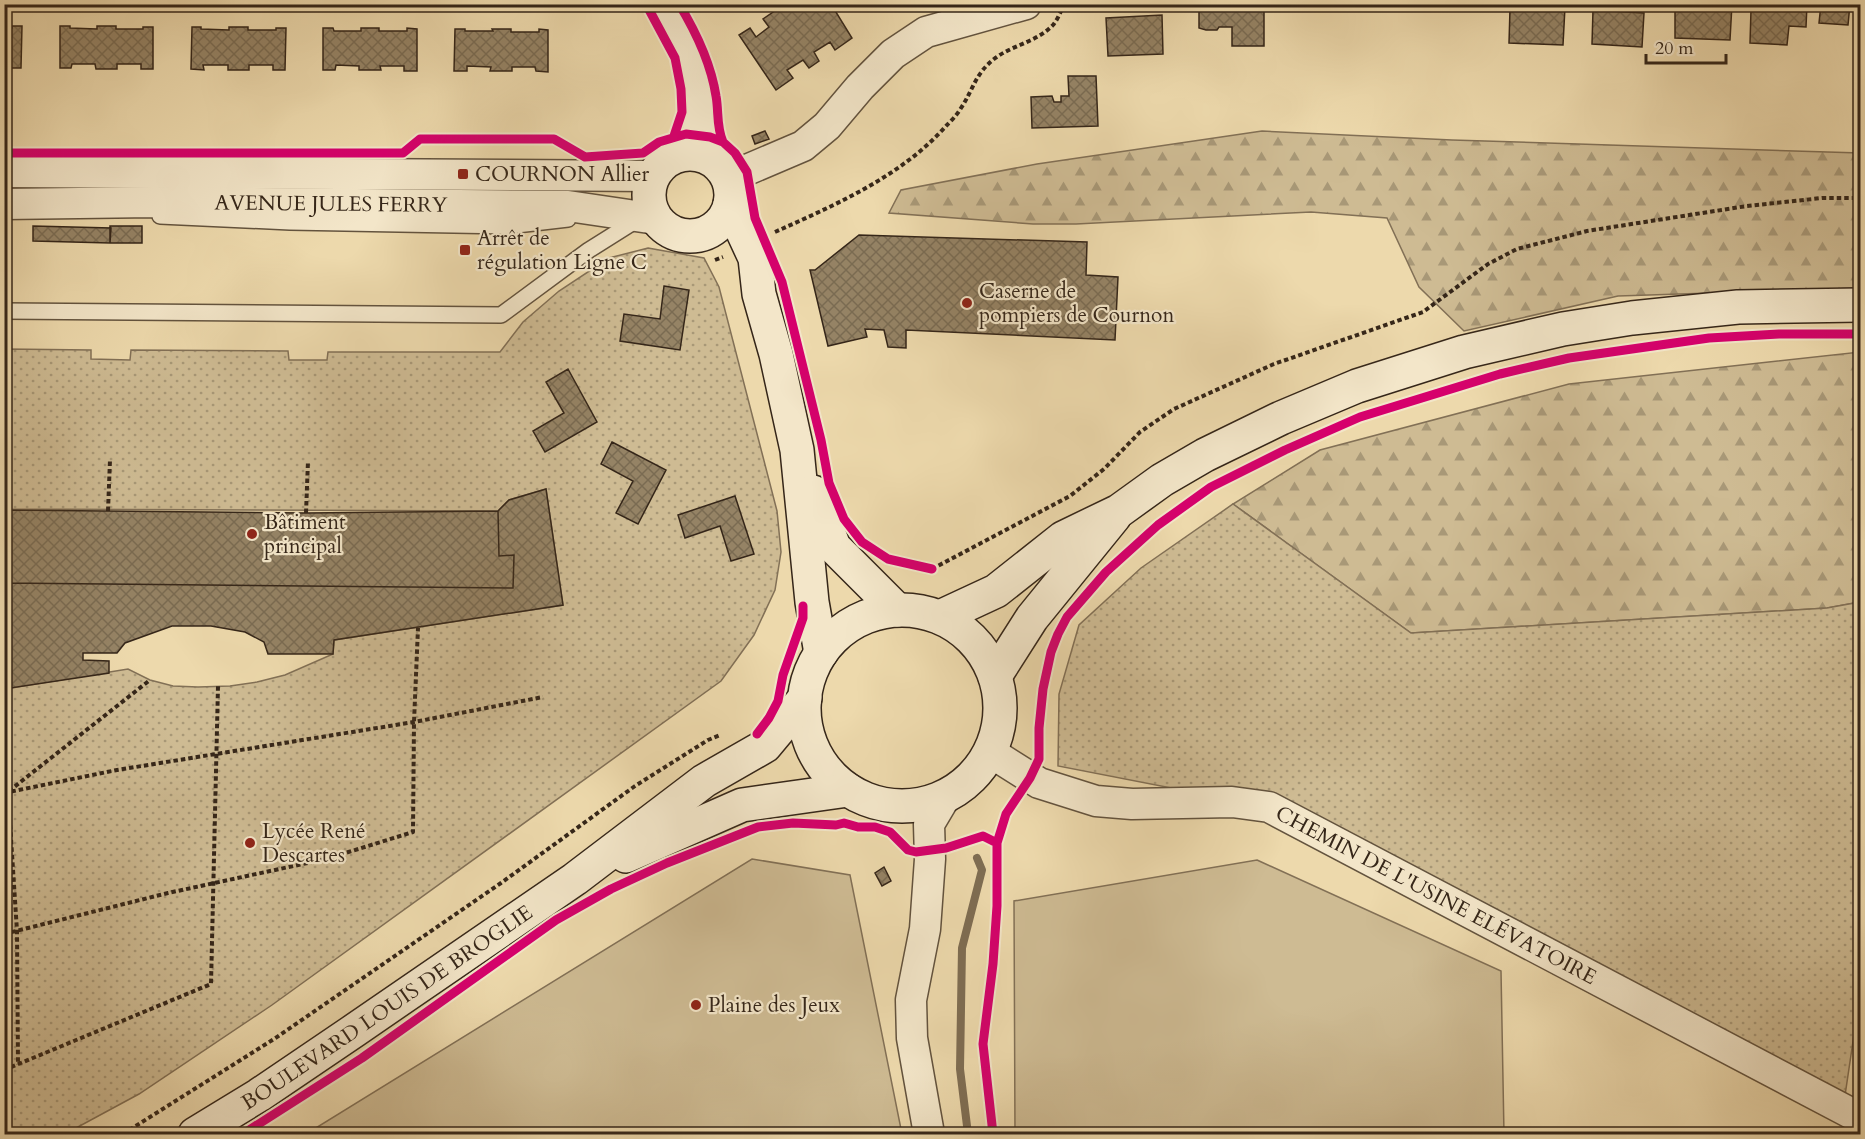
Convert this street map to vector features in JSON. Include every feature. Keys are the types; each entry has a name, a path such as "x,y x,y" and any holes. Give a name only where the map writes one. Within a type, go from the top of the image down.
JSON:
{"main road":[{"path":"662,4 691,59 698,89 700,135 697,153"},
{"path":"724,248 729,191 717,164 697,153 671,157 657,169 653,176 648,197 651,208 648,219 684,236 724,248 740,266 759,294 776,354 797,450 812,602 821,653"},
{"path":"940,617 996,591 1063,538 1119,511 1179,470 1281,418 1357,386 1464,352 1563,329 1632,318 1738,307 1860,305"},
{"path":"797,450 834,547 897,610"},
{"path":"995,676 1032,618 1119,511"},
{"path":"897,610 926,612 940,617 955,625 974,641 989,661 995,676 1000,695 1000,715 997,734 990,752 971,778 945,797 914,806 880,804 864,799 848,790 822,765 814,750 807,733 804,716 810,674 821,653 832,639 846,627 862,618 879,612 897,610"},
{"name":"BOULEVARD LOUIS DE BROGLIE","path":"195,1134 259,1095 575,879 704,781 765,746 805,698"},
{"name":"BOULEVARD LOUIS DE BROGLIE","path":"575,879 742,806 848,790"}],"street":[{"path":"729,191 803,146 827,126 860,87 893,54 926,32 1026,4"},
{"name":"AVENUE JULES FERRY","path":"4,172 653,176"},
{"name":"AVENUE JULES FERRY","path":"4,204 153,202 568,206 648,219"},
{"name":"CHEMIN DE L'USINE ELÉVATOIRE","path":"990,752 1039,783 1095,801 1132,804 1232,802 1269,807 1860,1118"},
{"path":"929,1134 912,1038 910,1000 925,929 930,859 929,824 945,797"}],"lane":[{"path":"4,216 153,216 290,222 508,225 610,213"},
{"path":"4,311 501,315 577,259 648,219"}],"path":[{"path":"724,248 822,210 891,172 923,148 945,127 962,108 979,74 994,59 1013,47 1034,39 1053,24 1064,4"},
{"path":"921,567 932,569 1070,496 1104,469 1140,432 1174,409 1274,364 1423,312 1488,264 1518,249 1587,231 1746,206 1822,198 1860,198"},
{"path":"108,511 110,460"},
{"path":"306,513 308,461"},
{"path":"4,934 214,883 326,859 413,832 418,628"},
{"path":"5,792 150,680"},
{"path":"4,1070 211,984 218,686"},
{"path":"5,792 117,770 414,722 543,697"},
{"path":"123,1134 228,1069 357,983 635,786 708,740 725,733"},
{"path":"5,792 17,931 18,1065"}],"green space":[{"path":"1262,131 1452,140 1860,153 1857,174 1860,175 1860,288 1618,296 1464,331 1419,287 1387,218 1311,212 1076,224 1033,224 889,213 901,190 1037,164"},
{"name":"Lycée René Descartes","path":"648,248 704,258 719,287 777,511 781,552 775,590 754,635 721,681 272,1005 139,1094 65,1134 5,1134 5,689 128,669 150,680 173,686 230,686 257,682 285,675 333,654 334,640 563,605 546,489 509,500 498,511 5,509 5,349 91,350 91,359 130,360 131,350 288,351 289,360 327,360 328,352 500,352 523,322 559,291 609,258"},
{"path":"1860,352 1860,602 1827,608 1411,633 1233,504 1320,450 1569,384"},
{"path":"1233,504 1411,633 1827,608 1860,602 1860,994 1843,1109 1269,807 1058,766 1059,694 1079,625 1141,568"},
{"name":"Plaine des Jeux","path":"752,859 850,875 902,1134 306,1134"},
{"path":"1257,860 1501,971 1504,1134 1015,1134 1014,901"}],"building":[{"path":"785,4 795,4 797,9 804,4 831,4 852,38 835,50 830,42 814,52 819,61 809,68 803,60 787,70 793,78 776,90 739,35 750,28 756,37 769,27 763,19"},
{"path":"1199,4 1220,4 1220,6 1264,4 1264,46 1232,46 1232,27 1219,27 1217,30 1199,28"},
{"path":"1678,4 1732,4 1730,40 1675,38 1675,8"},
{"path":"1775,4 1807,4 1806,27 1789,26 1787,45 1750,43 1751,10 1774,11"},
{"path":"1821,4 1850,4 1848,25 1819,23"},
{"path":"1542,6 1565,7 1563,45 1509,43 1510,9 1541,11"},
{"path":"1593,10 1644,13 1642,47 1592,44"},
{"path":"1162,15 1163,54 1108,56 1106,18"},
{"path":"12,26 22,26 21,68 9,68 9,63 4,63 4,28 12,28"},
{"path":"60,26 97,29 97,26 116,26 116,29 153,27 153,69 141,69 141,64 117,64 117,69 96,69 95,64 72,64 71,68 60,68"},
{"path":"192,27 229,30 229,27 248,27 248,30 286,28 285,70 273,70 273,65 249,65 249,70 228,70 228,65 203,65 204,70 191,69"},
{"path":"323,28 333,28 334,31 361,31 361,28 379,28 379,31 417,29 417,71 404,71 404,66 380,66 381,70 359,70 359,66 336,65 335,70 323,70"},
{"path":"455,29 493,31 492,29 511,29 511,32 548,30 548,72 536,71 535,67 512,67 512,71 490,71 491,67 467,66 467,71 454,71"},
{"path":"1068,76 1096,76 1098,126 1032,128 1031,97 1052,96 1054,102 1061,102 1061,96 1069,96"},
{"path":"765,131 769,139 755,144 752,136"},
{"path":"33,226 111,228 110,243 33,241"},
{"path":"110,226 142,226 142,243 110,243"},
{"name":"Caserne de pompiers de Cournon","path":"859,235 1087,242 1086,275 1118,277 1115,340 906,330 906,348 888,347 884,330 865,329 867,337 828,346 810,270 815,270"},
{"path":"664,286 689,290 680,350 620,341 624,314 660,319"},
{"path":"568,369 597,422 545,452 533,431 564,413 546,382"},
{"path":"612,442 666,470 638,524 616,513 633,481 601,464"},
{"path":"546,489 563,605 334,640 333,654 268,654 264,642 245,632 211,626 172,626 125,643 117,653 83,653 83,660 109,661 109,673 4,689 4,583 513,588 514,555 499,556 498,511 509,500"},
{"path":"735,496 754,554 731,561 720,526 685,538 678,515"},
{"name":"Bâtiment principal","path":"4,510 306,513 498,511 499,556 514,555 513,588 4,583"},
{"path":"884,867 891,881 882,886 875,873"}],"waterway":[{"path":"968,1134 960,1069 962,948 982,870 977,858"}],"cycle path":[{"path":"646,4 675,58 681,89 682,112 674,136"},
{"path":"679,4 707,60 716,96 719,130 723,142"},
{"path":"4,153 403,153 420,139 554,139 585,157 643,153 659,142 686,134 710,137 723,142 735,153 747,172 755,218 782,282 821,440 829,483 844,519 862,542 888,559 932,569"},
{"path":"993,1134 983,1044 993,964 997,906 997,843 1006,814 1030,778 1039,759 1043,689 1051,652 1058,634 1067,617 1106,572 1158,525 1211,487 1285,450 1360,417 1500,374 1569,358 1709,338 1779,334 1860,334"},
{"path":"757,734 778,701 783,675 803,618 803,606"},
{"path":"243,1134 362,1058 556,920 611,889 667,863 758,827 793,823 836,825 844,823 858,827 875,827 890,832 908,850 916,852 946,848 983,836 997,843"}],"place":[{"name":"COURNON Allier","path":"463,174"},
{"name":"Arrêt de régulation Ligne C","path":"465,250"},
{"name":"Caserne de pompiers de Cournon","path":"967,303"},
{"name":"Bâtiment principal","path":"252,534"},
{"name":"Lycée René Descartes","path":"250,843"},
{"name":"Plaine des Jeux","path":"696,1005"}]}
